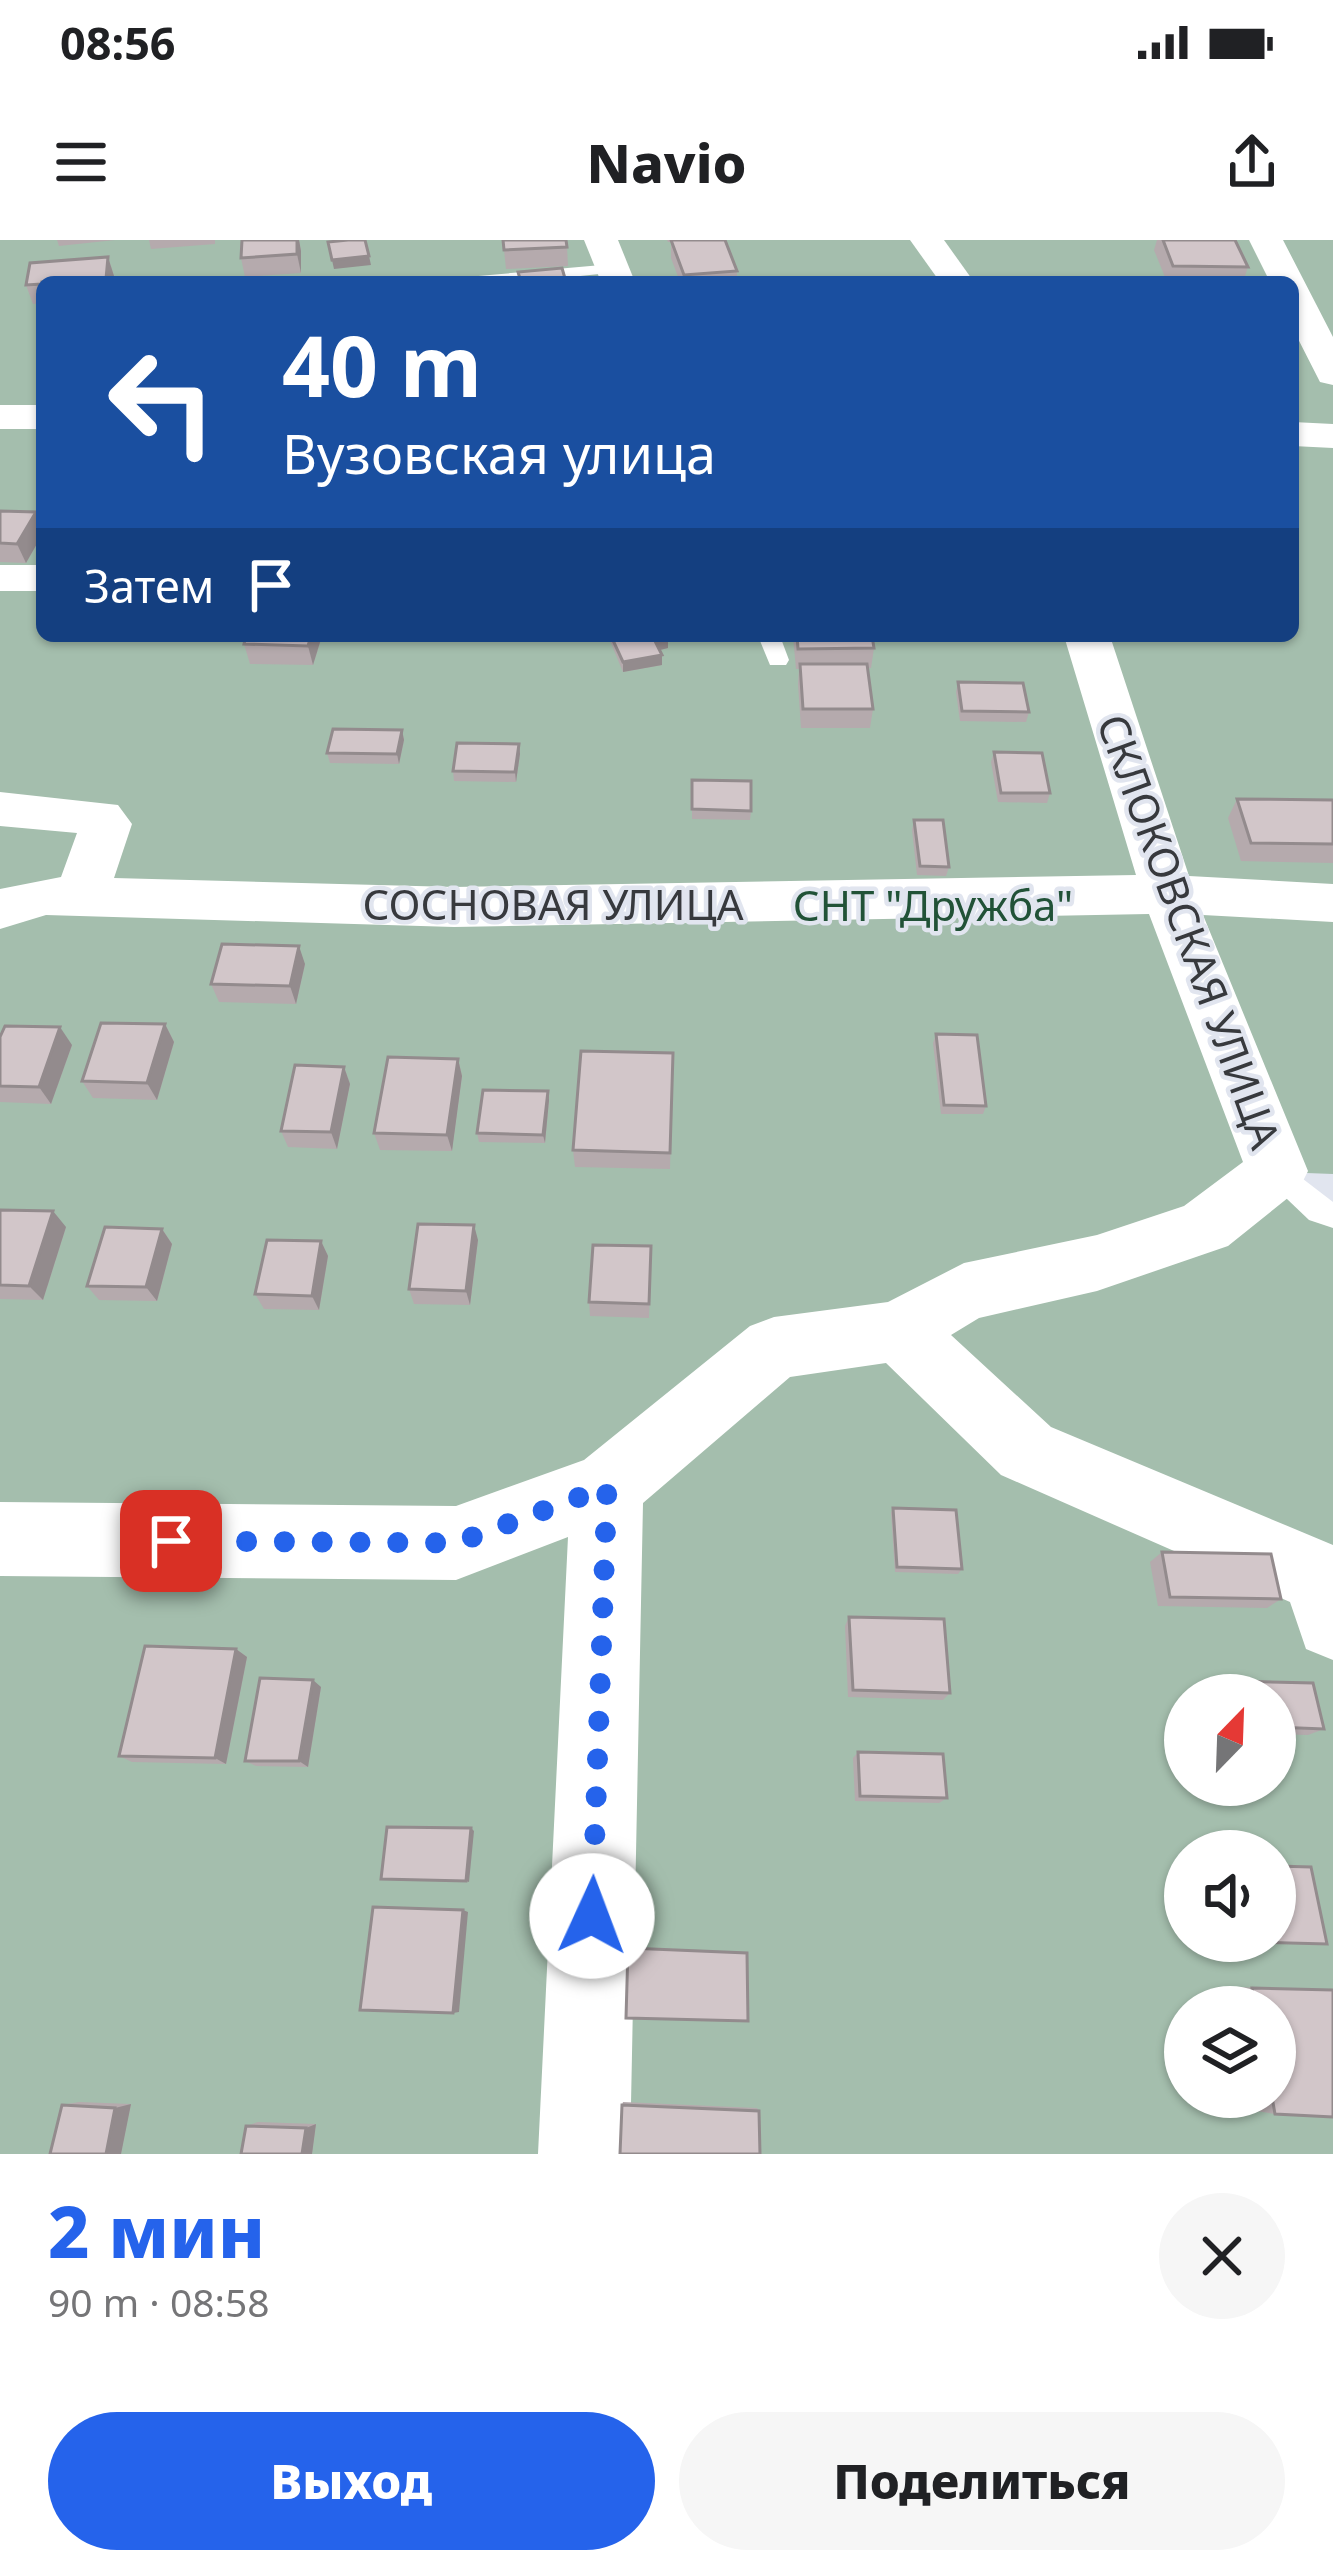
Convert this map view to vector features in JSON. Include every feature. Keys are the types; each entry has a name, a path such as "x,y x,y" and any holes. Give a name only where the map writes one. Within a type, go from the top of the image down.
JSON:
{"street":[{"path":"927,240 953,276"},
{"path":"1266,240 1284,276"},
{"path":"1299,305 1333,374"},
{"path":"0,417 36,417"},
{"path":"1299,434 1333,436"},
{"path":"0,578 36,578"},
{"name":"СКЛОКОВСКАЯ УЛИЦА","path":"899,1331 964,1292 1097,1263 1204,1227 1277,1172 1168,894 1089,642"},
{"path":"0,809 100,817 106,824 103,843 81,897"},
{"name":"СОСНОВАЯ УЛИЦА","path":"0,909 46,896 454,907 1168,894 1333,903"},
{"path":"0,1539 456,1543 607,1487 774,1348 899,1331 1026,1451 1327,1600"},
{"path":"584,2154 607,1487"}],"lane":[{"path":"515,276 610,264"},
{"path":"771,642 778,660"},
{"path":"1277,1172 1320,1211 1333,1214"}],"green space":[{"name":"СНТ \"Дружба\"","path":"0,240 1333,240 1333,1174 1280,1172 1333,1215 1333,2154 0,2154"}],"building":[{"path":"242,240 297,240 297,254 241,258"},
{"path":"365,240 369,256 332,260 328,242"},
{"path":"503,240 566,240 567,247 504,250"},
{"path":"671,240 725,240 737,271 684,275"},
{"path":"1163,240 1235,240 1248,267 1173,266"},
{"path":"108,257 106,276 36,276 36,284 26,285 30,263"},
{"path":"562,268 564,276 519,276 518,272"},
{"path":"0,511 36,512 17,544 0,543"},
{"path":"244,642 309,642 308,646"},
{"path":"614,642 656,642 662,655 623,662"},
{"path":"797,642 873,642 874,648 798,649"},
{"path":"800,664 867,664 873,709 803,709"},
{"path":"958,682 1023,683 1029,712 962,711"},
{"path":"333,729 402,730 397,754 327,753"},
{"path":"457,743 519,744 515,772 453,771"},
{"path":"994,752 1042,753 1050,793 1001,793"},
{"path":"692,780 751,781 751,811 692,809"},
{"path":"1237,799 1333,800 1333,844 1251,843"},
{"path":"914,820 943,820 949,867 920,866"},
{"path":"222,944 299,946 290,986 211,984"},
{"path":"101,1023 165,1024 147,1083 82,1081"},
{"path":"5,1026 60,1027 39,1087 0,1086 0,1037"},
{"path":"936,1034 977,1035 986,1106 944,1105"},
{"path":"581,1051 673,1053 670,1153 573,1150"},
{"path":"388,1057 458,1059 447,1135 374,1133"},
{"path":"295,1065 344,1067 331,1132 281,1131"},
{"path":"483,1090 548,1091 543,1135 477,1133"},
{"path":"0,1210 53,1211 29,1286 0,1285"},
{"path":"418,1224 474,1225 466,1291 409,1289"},
{"path":"105,1227 162,1229 146,1287 87,1286"},
{"path":"267,1240 321,1241 312,1296 255,1294"},
{"path":"593,1245 651,1246 649,1304 589,1302"},
{"path":"893,1508 956,1510 962,1569 897,1567"},
{"path":"1162,1552 1271,1554 1281,1599 1170,1597"},
{"path":"849,1617 944,1619 950,1693 853,1690"},
{"path":"145,1646 236,1649 215,1758 119,1756"},
{"path":"260,1678 313,1680 299,1761 245,1761"},
{"path":"1296,1683 1313,1683 1324,1729 1296,1728"},
{"path":"858,1752 943,1754 947,1798 860,1796"},
{"path":"387,1827 471,1828 466,1881 381,1879"},
{"path":"1296,1867 1311,1867 1327,1944 1296,1943"},
{"path":"373,1907 463,1910 453,2013 360,2010"},
{"path":"628,1948 747,1953 748,2021 626,2018"},
{"path":"1296,1989 1333,1990 1333,2117 1296,2115"},
{"path":"62,2105 115,2108 106,2154 50,2154"},
{"path":"622,2105 759,2111 760,2154 620,2154"},
{"path":"246,2126 306,2128 302,2154 241,2154"}],"route":[{"path":"171,1541 456,1543 607,1487 592,1916"}]}
